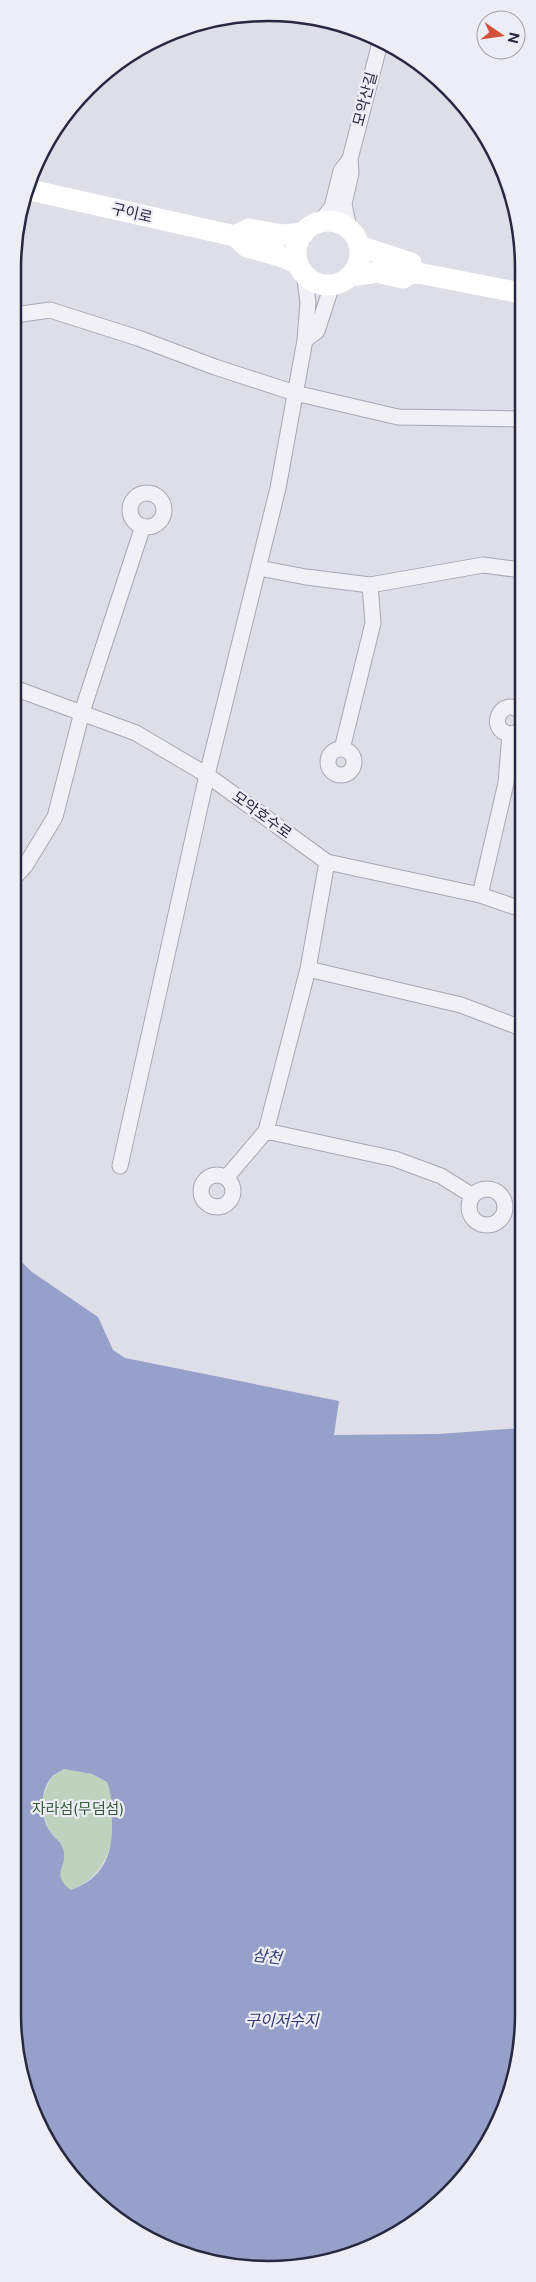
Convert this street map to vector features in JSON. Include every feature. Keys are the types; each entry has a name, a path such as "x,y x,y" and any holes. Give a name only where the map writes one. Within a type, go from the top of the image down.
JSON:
{"street":[{"name":"모악산길","path":"350,159 379,48"},
{"path":"120,1166 207,775 278,488 305,340 308,302 298,243 332,207 341,171 350,159"},
{"path":"350,159 352,173 344,204 360,259 351,276"},
{"name":"구이로","path":"34,191 235,236"},
{"path":"413,272 411,263 354,238 340,224 331,221 283,236 249,229 235,236 247,247 280,256 301,269 312,280 322,284 332,285 342,282 351,276 377,272 403,278 413,272 515,292"},
{"path":"305,340 317,331 332,285"},
{"path":"21,314 50,310 138,338 214,367 296,393 398,417 515,419"},
{"path":"21,871 26,866 55,817 82,712 143,526"},
{"path":"259,568 306,577 370,585 483,565 515,569"},
{"path":"342,749 373,623 370,585"},
{"name":"모악호수로","path":"21,690 136,733 207,775 327,862 480,895 515,907"},
{"path":"515,708 508,707 498,715 499,727 515,731"},
{"path":"480,895 515,736"},
{"path":"226,1178 266,1131 308,969 327,862"},
{"path":"308,969 461,1005 515,1026"},
{"path":"266,1131 395,1159 442,1176 473,1196"}],"green space":[{"name":"자라섬(무덤섬)","path":"64,1769 92,1774 107,1782 113,1814 113,1830 105,1859 97,1872 71,1890 62,1883 59,1872 63,1862 56,1838 49,1830 43,1814 43,1797 51,1778"}],"water":[{"name":"구이저수지","path":"21,1262 32,1272 98,1317 113,1350 125,1358 339,1401 334,1435 439,1434 515,1428 515,2014 513,2046 502,2093 482,2137 454,2177 418,2210 377,2235 347,2248 300,2259 268,2261 236,2259 189,2248 145,2228 131,2219 105,2200 82,2177 54,2137 40,2108 34,2093 23,2046 21,2014","holes":["64,1769 92,1774 107,1782 112,1811 111,1844 108,1854 99,1872 82,1885 71,1890 61,1879 60,1874 64,1861 63,1849 44,1818 42,1804 47,1783 55,1774"]}],"water label":[{"name":"삼천","path":"267,1956"}]}
